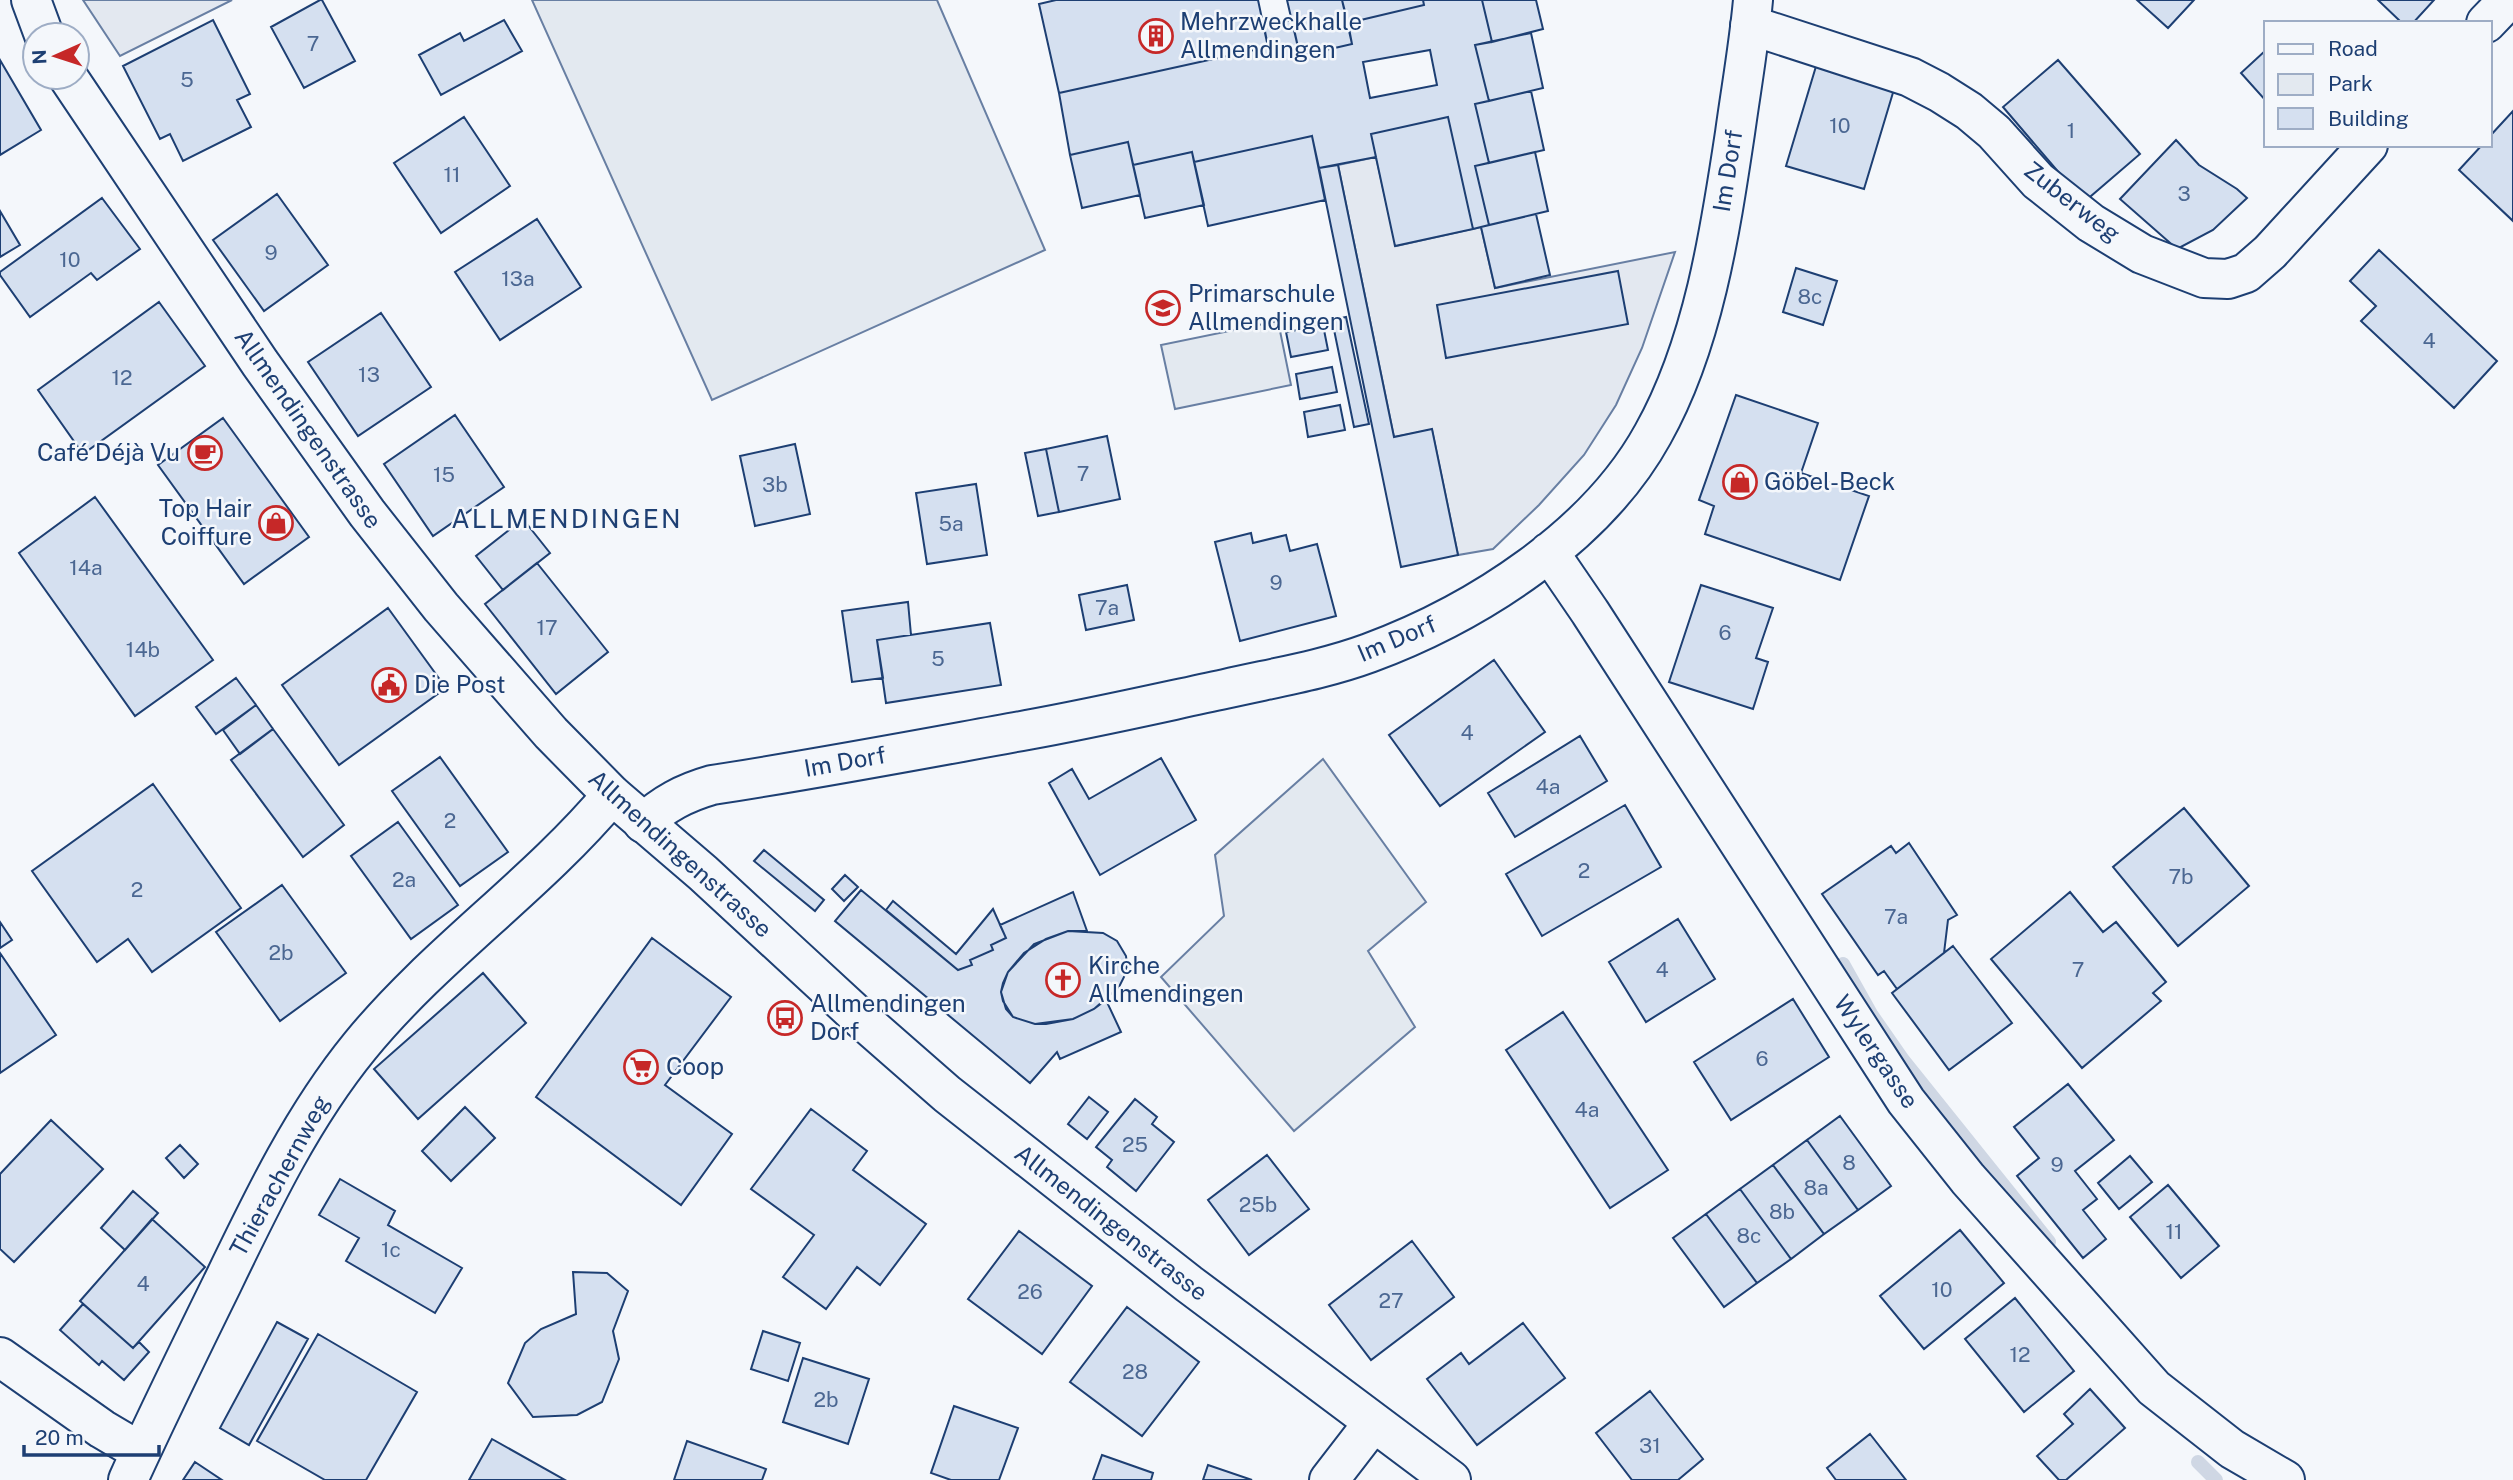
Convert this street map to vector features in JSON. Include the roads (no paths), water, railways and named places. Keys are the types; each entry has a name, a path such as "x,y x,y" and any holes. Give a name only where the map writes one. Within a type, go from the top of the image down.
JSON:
{"street":[{"path":"31,0 38,21"},
{"path":"2488,21 2508,0"},
{"name":"Zuberweg","path":"1751,13 1824,47 1910,77 1939,92 1969,111 1994,132 2038,181 2091,223 2142,254 2204,278 2228,279 2246,273 2270,252 2366,147"},
{"name":"Im Dorf","path":"643,823 663,805 680,795 712,785 1080,720 1319,668 1370,652 1440,621 1490,592 1549,552 1587,520 1622,481 1653,435 1679,381 1700,314 1726,198 1751,13"},
{"name":"Allmendingenstrasse","path":"77,91 246,341 367,513 514,694 612,795 703,873 947,1094 1178,1276 1451,1480"},
{"name":"Wylergasse","path":"1549,552 1906,1101 1968,1179 2154,1388 2232,1449 2285,1480"},
{"name":"Thierachernweg","path":"134,1466 259,1207 295,1140 330,1086 397,1003 581,830 612,795"},
{"path":"0,1357 102,1429 134,1466"},
{"path":"1329,1480 1373,1423"}],"waterway":[{"path":"1843,964 1871,1014 1903,1060 2049,1242"},
{"path":"2198,1462 2216,1480"}],"place":[{"name":"Mehrzweckhalle Allmendingen","path":"1156,36"},
{"name":"Primarschule Allmendingen","path":"1163,308"},
{"name":"Café Déjà Vu","path":"205,453"},
{"name":"Göbel-Beck","path":"1740,482"},
{"name":"Top Hair Coiffure","path":"276,523"},
{"name":"Die Post","path":"389,685"},
{"name":"Kirche Allmendingen","path":"1063,980"},
{"name":"Allmendingen Dorf","path":"785,1018"},
{"name":"Coop","path":"641,1067"}],"district":[{"name":"ALLMENDINGEN","path":"567,519"}]}
